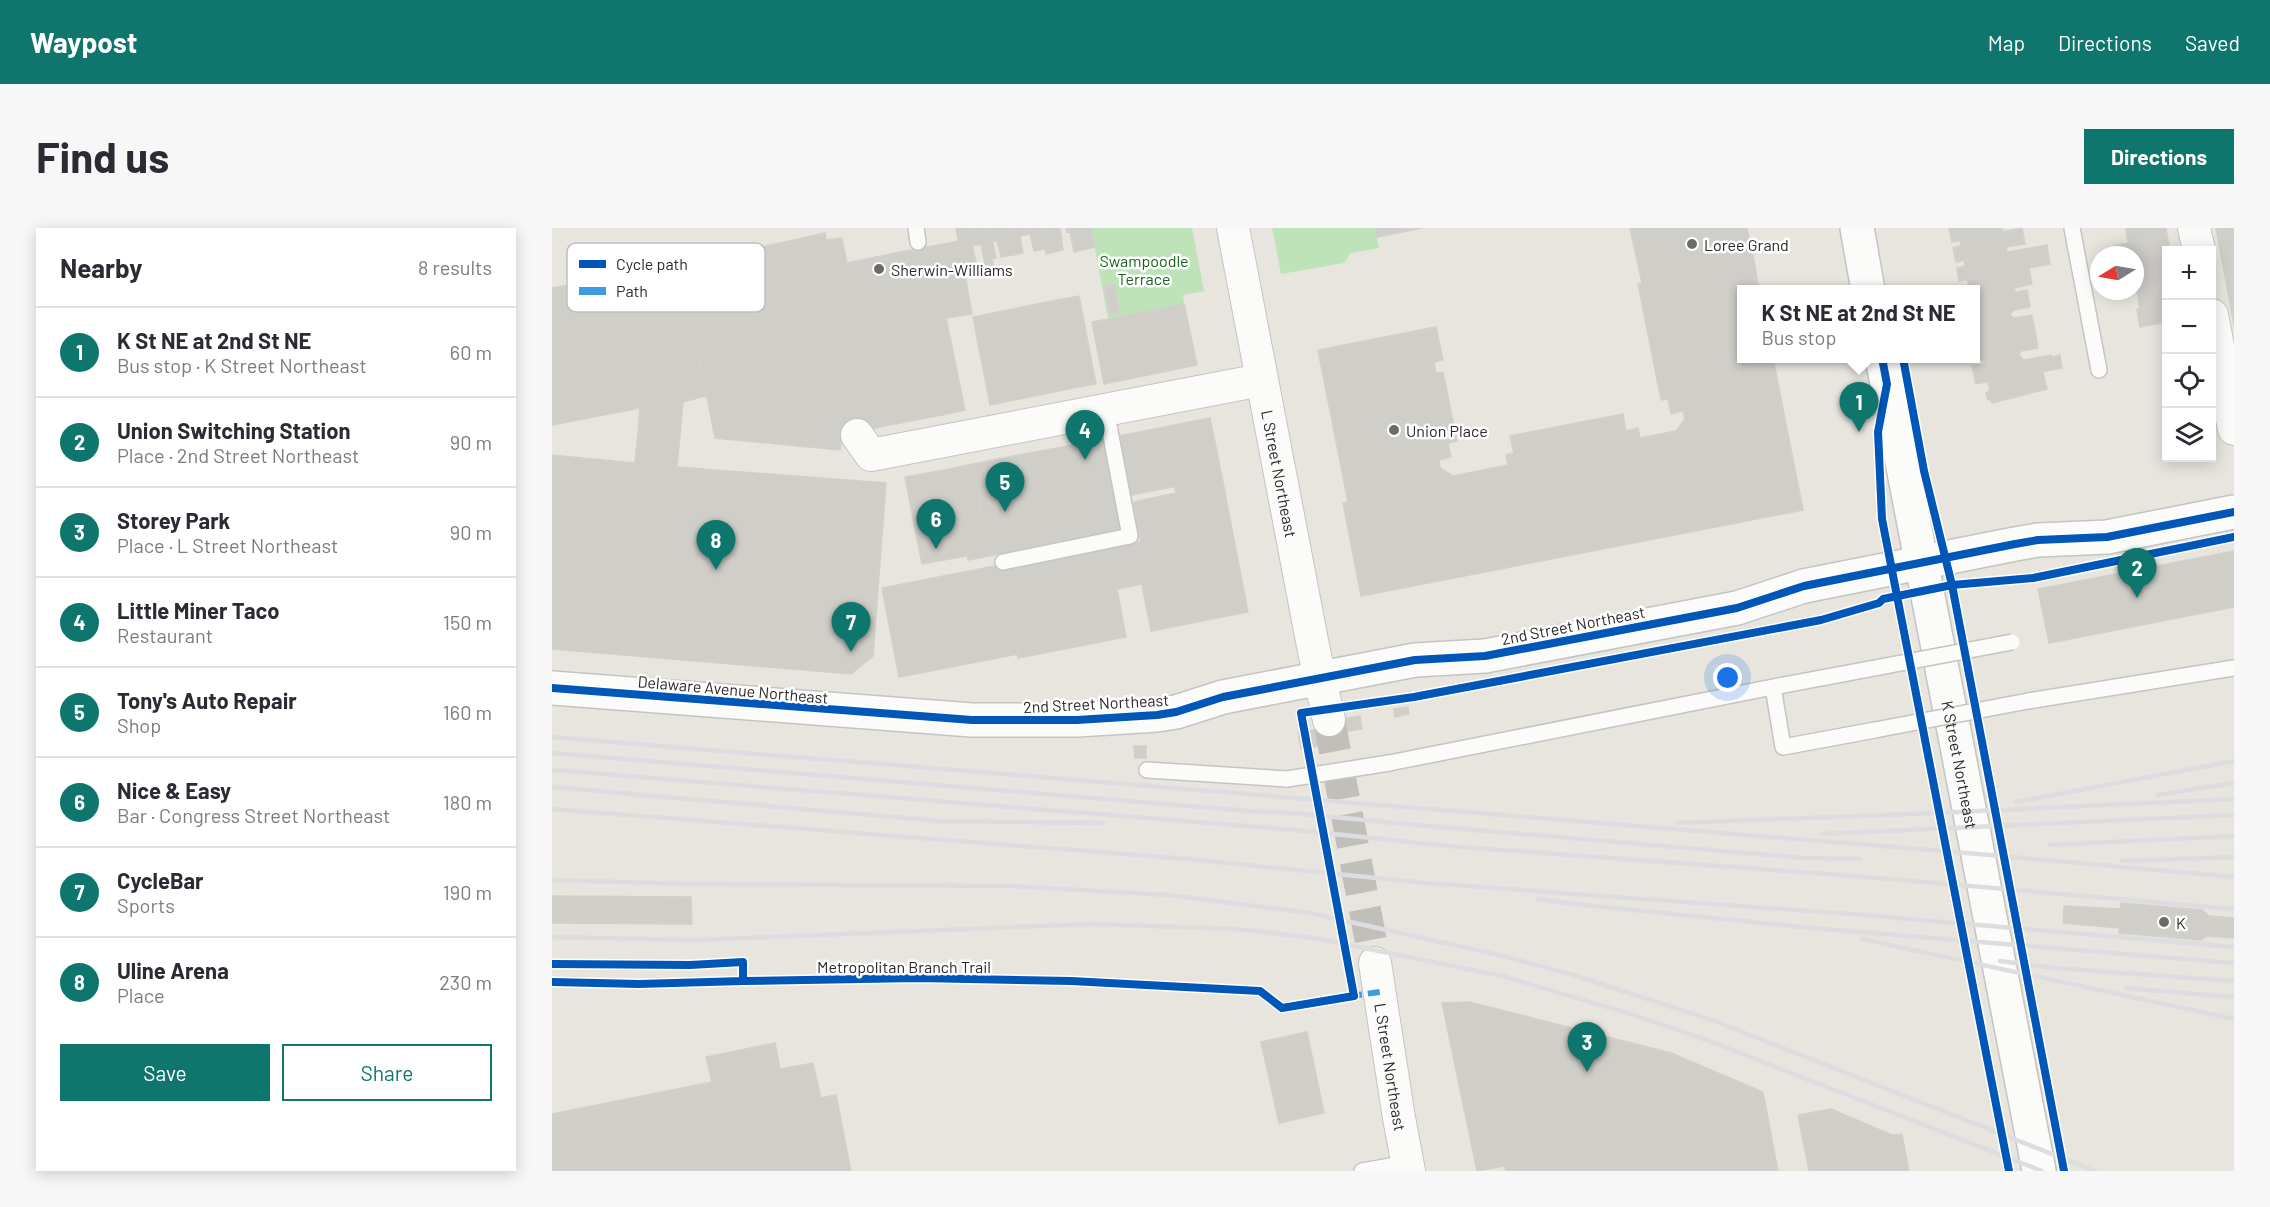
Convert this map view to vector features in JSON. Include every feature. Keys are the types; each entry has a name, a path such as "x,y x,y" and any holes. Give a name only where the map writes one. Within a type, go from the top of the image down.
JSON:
{"street":[{"name":"L Street Northeast","path":"1233,228 1329,720"},
{"path":"1857,228 1867,285"},
{"path":"2194,228 2198,246"},
{"path":"2216,340 2234,429"},
{"name":"K Street Northeast","path":"1883,363 2039,1171"},
{"path":"857,435 871,455 1261,380"},
{"name":"2nd Street Northeast","path":"911,717 1024,721 1157,715 1176,712 1223,697 1414,660 1485,656 1737,608 1804,586 2038,540 2107,537 2234,512"},
{"name":"Delaware Avenue Northeast","path":"552,688 911,717"},
{"name":"L Street Northeast","path":"1375,963 1398,1118 1408,1167"}],"lane":[{"path":"2072,228 2099,370"},
{"path":"1003,562 1130,536 1106,410"},
{"path":"1147,770 1287,779 1389,763 2012,642"},
{"path":"1773,687 1783,747 2028,700 2234,668"},
{"path":"1362,1171 1408,1167"}],"green space":[{"name":"Swampoodle Terrace","path":"1091,228 1192,228 1204,291 1183,295 1184,304 1108,318"},
{"path":"1272,228 1375,228 1379,248 1351,253 1344,263 1281,274"}],"building":[{"path":"956,228 973,228 977,245 972,245 976,262 963,265"},
{"path":"973,228 990,228 996,258 992,259 994,268 986,269 981,244 977,245"},
{"path":"990,228 1008,228 1013,255 1001,257 997,241 993,241"},
{"path":"1008,228 1024,228 1025,235 1020,236 1023,253 1013,255"},
{"path":"1024,228 1041,228 1045,249 1034,251 1030,234 1025,235"},
{"path":"1041,228 1060,228 1063,250 1046,254"},
{"path":"1066,228 1091,228 1095,247 1074,252 1070,231 1067,232"},
{"path":"1375,228 1422,228 1377,237"},
{"name":"Loree Grand","path":"1630,228 1747,228 1754,261 1642,283"},
{"path":"1949,228 2002,228 2003,231 1952,242"},
{"path":"2022,228 2025,244 2006,247 2007,252 1956,262 1953,248 1961,246 1960,240"},
{"path":"2126,228 2166,228 2167,235 2128,243"},
{"path":"2216,228 2234,228 2234,325"},
{"path":"825,233 826,240 842,238 879,427 841,442 840,450 715,438 690,312 765,312 765,246"},
{"path":"2167,235 2169,246 2162,246 2162,253 2144,256 2144,246 2114,246"},
{"path":"959,241 972,314 946,318 965,410 942,415 915,272 909,273 905,251"},
{"path":"2047,245 2050,264 1959,281 1957,268 1965,266 1964,260"},
{"path":"905,251 909,273 851,285 847,263"},
{"path":"2162,253 2162,270 2144,273 2144,256"},
{"name":"Union Place","path":"1754,261 1758,285 1737,285 1737,363 1774,363 1803,510 1361,596 1343,503 1348,502 1318,350 1436,327 1443,360 1434,362 1436,373 1443,372 1457,441 1448,443 1451,457 1439,460 1440,468 1453,476 1508,465 1506,455 1514,453 1510,436 1623,414 1626,431 1638,428 1640,438 1676,431 1685,419 1683,411 1671,414 1668,399 1661,400 1638,284"},
{"path":"2029,268 2032,284 2014,288 2015,292 1980,299 1980,285 1969,285 1967,279"},
{"path":"2162,270 2162,287 2144,291 2144,273"},
{"path":"915,272 942,415 879,427 851,285"},
{"path":"1114,284 1119,311 1110,314 1104,287"},
{"path":"567,285 567,312 690,312 706,396 683,402 680,435 638,432 640,408 552,425 552,288"},
{"path":"2162,287 2162,304 2140,309 2138,300 2144,300 2144,291"},
{"path":"2027,290 2030,307 2014,310 2009,315 1980,321 1980,299"},
{"path":"1079,296 1096,384 1074,388 1057,300"},
{"path":"1057,300 1074,388 990,405 973,317"},
{"path":"1184,304 1197,365 1104,384 1092,322"},
{"path":"2162,304 2162,323 2140,327 2137,309"},
{"path":"2010,315 2014,318 2032,315 2035,331 1980,343 1980,321"},
{"path":"2035,331 2038,348 2021,351 2019,355 1984,362 1980,359 1980,343"},
{"path":"2019,355 2024,360 2060,355 2062,368 1976,384 1972,366"},
{"path":"2043,372 2047,389 1992,403 1988,400 1986,393 1990,391 1988,382"},
{"path":"1210,418 1222,477 1131,495 1119,436"},
{"path":"638,432 680,435 677,467 886,483 873,656 851,674 552,649 552,455 635,463"},
{"path":"1107,438 1124,529 1080,538 1062,447"},
{"path":"1062,447 1080,538 1035,546 1018,455"},
{"path":"1018,455 1035,546 989,556 973,464"},
{"path":"973,464 981,506 958,511 949,469"},
{"path":"949,469 967,556 922,564 905,477"},
{"path":"1222,477 1248,612 1151,631 1134,543 1141,542 1133,502 1176,493 1174,486"},
{"path":"979,507 989,556 968,560 958,511"},
{"path":"1134,543 1142,584 1117,589 1126,637 1018,658 1001,569"},
{"path":"2234,551 2234,607 2049,643 2038,589"},
{"path":"1000,565 1018,654 899,677 882,588"},
{"path":"1408,707 1409,714 1395,717 1394,709"},
{"path":"1360,716 1362,729 1333,734 1331,721"},
{"path":"1315,730 1318,746 1301,749 1298,732"},
{"path":"1134,746 1146,746 1146,758 1135,758"},
{"path":"552,896 691,897 692,924 552,923"},
{"name":"K","path":"2121,903 2202,910 2209,916 2209,934 2201,940 2119,933"},
{"path":"2064,906 2120,909 2119,928 2063,923"},
{"path":"2209,916 2234,918 2234,938 2206,936 2209,934"},
{"path":"1469,1002 1671,1053 1763,1092 1778,1171 1506,1171 1504,1166 1477,1171 1442,1003"},
{"path":"1307,1032 1324,1113 1279,1123 1261,1042"},
{"path":"775,1043 780,1069 813,1063 821,1098 836,1095 851,1171 552,1171 552,1114 712,1082 706,1057"},
{"path":"1831,1109 1892,1135 1902,1134 1909,1171 1809,1171 1798,1115"}],"tunnel":[{"path":"1329,720 1375,963"}],"railway":[{"path":"552,737 2234,877"},
{"path":"552,753 1293,813 1806,858 1860,859"},
{"path":"2016,802 2234,761"},
{"path":"552,770 1296,830 1448,846 1867,877 2234,909"},
{"path":"2157,795 2234,783"},
{"path":"552,787 939,821 1103,823"},
{"path":"1677,823 2234,799"},
{"path":"552,809 1188,859 1426,883 1850,914 2234,947"},
{"path":"1821,834 2234,815"},
{"path":"2050,845 2234,836"},
{"path":"2122,861 2234,857"},
{"path":"552,880 693,884 1011,886 1168,895 1310,913 1503,956 1574,975 1717,1022 2095,1171"},
{"path":"1538,899 1812,928 2234,963"},
{"path":"552,937 694,940 1093,924 1236,929 1315,938 1502,976 1634,1015 1712,1042 2042,1171"},
{"path":"1862,939 2234,1019"},
{"path":"2000,961 2053,968 2234,981"},
{"path":"2126,988 2234,997"}],"marked path":[{"path":"1350,996 1380,992"}],"cycle path":[{"path":"1883,363 1887,384 1878,432 1882,519 2009,1171"},
{"path":"1904,363 1924,471 1952,585 2064,1171"},
{"path":"552,688 972,720 1077,720 1157,715 1176,712 1223,697 1415,660 1485,656 1737,608 1804,586 2015,544 2038,540 2107,537 2234,512"},
{"name":"Metropolitan Branch Trail","path":"552,982 639,984 918,978 1071,981 1260,991 1282,1008 1354,996 1301,713 1414,697 1821,620 1879,603 1883,599 1952,585 2033,578 2234,537"},
{"path":"552,964 690,965 743,962 743,981"}],"place":[{"name":"Loree Grand","path":"1692,244"},
{"name":"Sherwin-Williams","path":"879,269"},
{"name":"Union Place","path":"1394,430"},
{"name":"K St NE at 2nd St NE","path":"1859,432"},
{"name":"Little Miner Taco","path":"1085,460"},
{"name":"Tony's Auto Repair","path":"1005,512"},
{"name":"Nice & Easy","path":"936,549"},
{"name":"Uline Arena","path":"716,570"},
{"name":"Union Switching Station","path":"2137,598"},
{"name":"CycleBar","path":"851,652"},
{"name":"K","path":"2164,922"},
{"name":"Storey Park","path":"1587,1072"}]}
